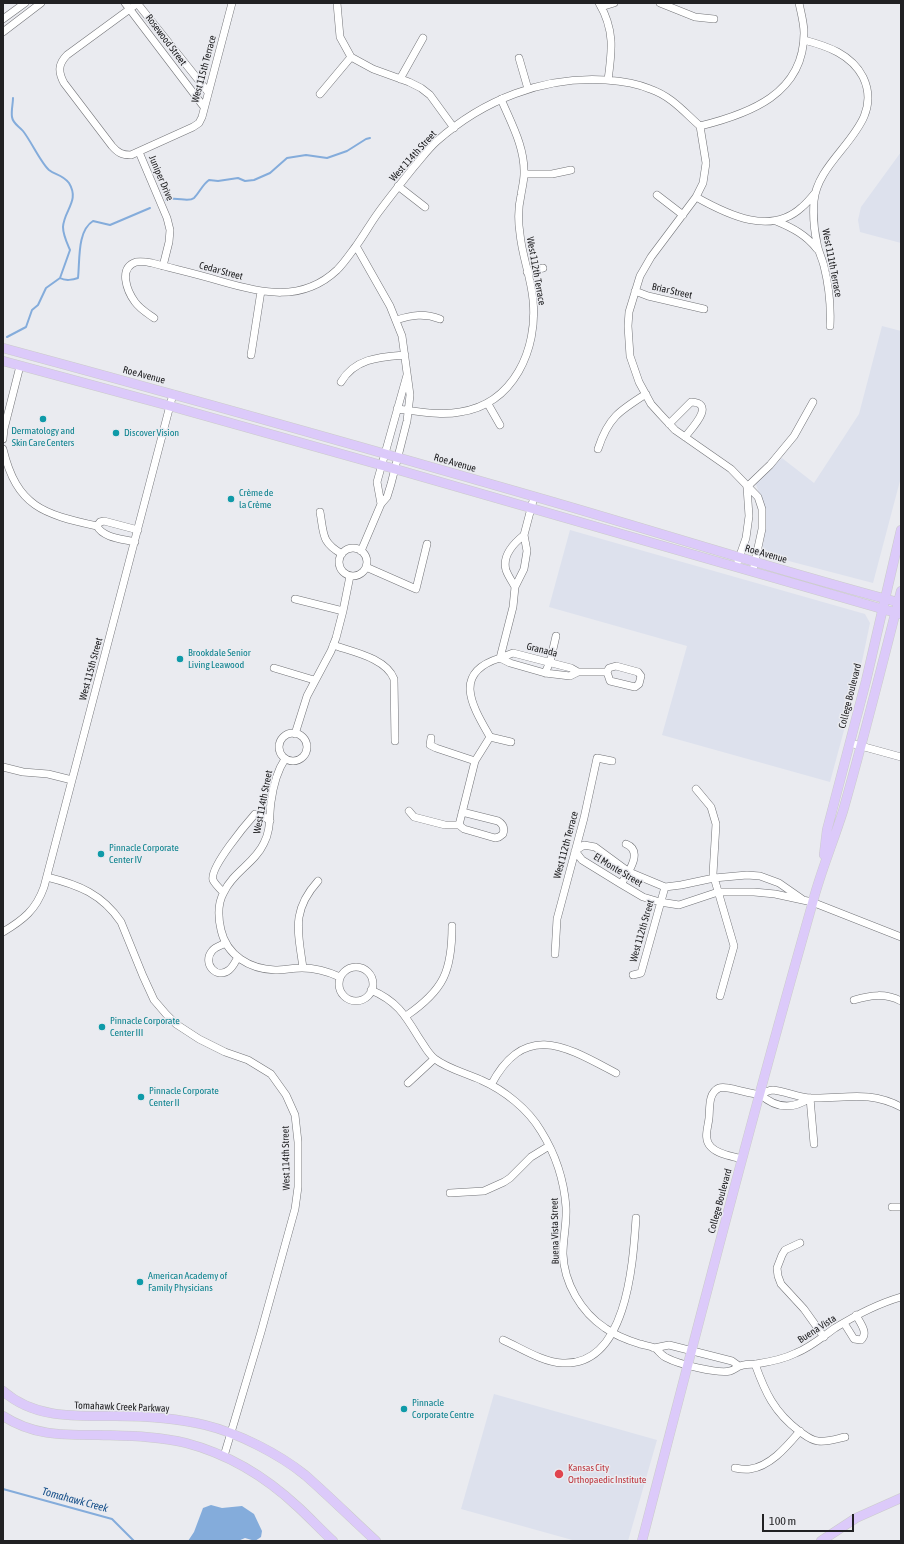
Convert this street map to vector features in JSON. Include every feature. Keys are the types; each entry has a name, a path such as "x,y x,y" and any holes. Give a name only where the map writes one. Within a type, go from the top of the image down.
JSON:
{"main road":[{"name":"Roe Avenue","path":"3,348 173,394 534,497 739,558 900,603"},
{"path":"20,366 26,362 45,359"},
{"path":"3,361 531,507 898,614"},
{"name":"College Boulevard","path":"823,868 827,830 866,681 881,609 901,530"},
{"name":"College Boulevard","path":"642,1541 742,1159 812,902 835,837 862,746 898,614 901,591"},
{"name":"Tomahawk Creek Parkway","path":"3,1392 22,1404 47,1413 77,1416 152,1417 185,1420 230,1434 260,1447 304,1475 376,1541"},
{"path":"3,1416 29,1429 54,1435 115,1435 156,1438 186,1442 224,1456 275,1487 299,1507 333,1541"},
{"path":"820,1541 856,1518 901,1498"}],"street":[{"path":"3,19 25,3"},
{"path":"3,32 42,3"},
{"path":"128,6 137,3"},
{"name":"Rosewood Street","path":"137,3 208,92"},
{"name":"West 115th Terrace","path":"139,152 184,132 199,123 232,3"},
{"path":"337,3 340,37 350,57 372,69 421,88 430,95 454,128"},
{"path":"614,3 600,5 608,23 612,39 612,53 608,80 639,85 662,94 676,104 700,126 706,157 706,169 703,183 696,197 648,261 640,276 631,303 628,326 630,356 639,382 651,404 669,424 731,469 758,497 762,509 763,519 761,540 753,572"},
{"path":"660,3 695,17 714,19"},
{"path":"700,126 743,114 762,104 786,84 793,74 800,58 804,40 802,19 798,3"},
{"name":"Rosewood Street","path":"128,6 204,107"},
{"name":"Juniper Drive","path":"128,6 67,55 62,61 60,75 64,83 118,152 124,155 131,155 139,152 167,218 170,230 169,242 163,266"},
{"path":"154,42 162,35"},
{"path":"400,79 423,38"},
{"name":"West 111th Terrace","path":"804,40 834,50 850,60 861,73 866,83 868,93 866,113 859,128 830,165 816,191 814,200 814,220 817,243 827,281 831,310 830,326"},
{"path":"320,94 350,57"},
{"path":"519,58 528,89"},
{"path":"174,67 183,60"},
{"name":"West 114th Street","path":"356,246 398,186 436,142 479,109 528,89 579,79 608,80"},
{"name":"West 112th Terrace","path":"397,409 433,413 459,413 488,404 501,394 519,374 525,361 530,344 533,323 533,306 518,221 524,174 520,145 501,99"},
{"path":"524,174 552,174 570,170"},
{"path":"398,186 425,207"},
{"path":"776,221 790,216 803,207 816,191"},
{"path":"658,195 683,215"},
{"path":"696,197 720,210 739,217 755,220 776,221 791,227 805,236 819,252"},
{"path":"356,246 384,296 402,336 410,395 407,421 387,497 381,504 361,551"},
{"name":"Cedar Street","path":"154,318 140,308 126,285 126,272 130,265 137,261 152,263 261,292 288,293 308,288 321,282 336,270 356,246"},
{"path":"527,272 543,268"},
{"name":"Briar Street","path":"635,291 648,296 704,309"},
{"path":"251,355 261,292"},
{"path":"396,320 416,315 440,319"},
{"path":"341,382 352,368 359,363 379,357 405,355"},
{"path":"3,439 4,429 20,366"},
{"path":"381,504 377,482 407,373"},
{"name":"West 115th Street","path":"3,932 25,918 32,910 40,898 47,877 173,394"},
{"path":"598,449 603,435 613,419 622,410 646,394"},
{"path":"669,424 692,402 701,405 703,410 701,417 685,437"},
{"path":"747,487 770,465 794,436 813,402"},
{"path":"488,404 500,425"},
{"path":"3,449 7,466 20,492 35,505 55,515 97,526 99,531 105,534 135,542"},
{"path":"736,568 746,538 749,516 747,487"},
{"path":"534,497 524,535 527,551 524,569 515,587 513,607 500,658 510,663 545,673 570,676 578,672 606,672 609,668 616,666 638,672 641,676 639,684 635,687 610,681 606,672"},
{"path":"320,512 326,541 330,547 342,554"},
{"path":"97,526 100,522 104,521 138,530"},
{"path":"515,587 505,566 510,550 516,541 524,535"},
{"path":"366,568 416,589 427,544"},
{"path":"352,548 361,551 366,558 366,568 359,574 350,576 340,567 339,560 346,550 352,548"},
{"path":"295,734 303,705 314,680 333,645 343,611 350,576"},
{"path":"296,599 343,611"},
{"path":"545,673 550,662 556,636"},
{"path":"333,645 378,661 392,674 394,680 395,741"},
{"name":"Granada","path":"490,737 473,705 470,689 472,680 480,667 488,661 513,653 571,668 578,672"},
{"path":"274,668 314,680"},
{"path":"286,735 299,735 306,742 306,751 304,755 297,761 285,759 279,750 280,742 286,735"},
{"path":"459,826 475,760 490,737 511,742"},
{"path":"431,738 430,745 436,748 475,760"},
{"path":"850,743 901,757"},
{"name":"West 112th Terrace","path":"555,954 557,919 584,818 597,758 612,761"},
{"name":"West 114th Street","path":"238,958 226,943 221,932 218,915 219,905 223,892 235,875 261,848 269,831 274,785 280,766 285,759"},
{"path":"3,767 23,772 48,774 72,780"},
{"path":"696,789 711,806 716,824 713,874 734,946 720,996"},
{"path":"409,811 414,817 445,825 459,826 464,829 495,838 499,837 504,831 502,824 498,821 462,812"},
{"path":"223,892 213,880 213,874 228,849 255,814 260,814 270,821"},
{"path":"621,884 629,872 634,852 632,846 626,844"},
{"name":"El Monte Street","path":"802,899 779,883 760,876 714,878 681,886 665,887 629,872 595,847 584,846 575,851 582,860 621,884 643,897 660,902 679,906 718,892 754,892 802,899 812,902 901,937"},
{"name":"West 114th Street","path":"47,877 70,883 92,892 116,915 126,932 154,1000 166,1014 176,1024 199,1039 225,1052 248,1060 271,1074 286,1095 295,1115 298,1142 298,1187 295,1209 261,1332 224,1456"},
{"path":"303,968 298,930 300,909 305,897 318,881"},
{"name":"West 112th Street","path":"633,975 641,973 665,887"},
{"path":"406,1016 426,1002 438,989 450,960 452,926"},
{"path":"226,943 213,950 209,956 208,963 214,972 227,972 231,969 238,958 250,965 263,969 276,970 303,968 333,974 340,977"},
{"path":"352,967 363,968 370,975 372,980 372,990 368,996 363,999 351,1000 346,998 340,988 340,977 352,967"},
{"name":"Buena Vista Street","path":"372,990 394,1003 406,1016 434,1059 491,1085 511,1098 527,1113 541,1130 560,1171 563,1183 566,1218 563,1253 564,1264 570,1283 581,1304 589,1315 612,1333 625,1339 654,1348 666,1358 688,1365"},
{"path":"854,1000 875,995 886,996 901,1001"},
{"path":"491,1085 500,1070 508,1061 516,1054 536,1045 563,1047 580,1054 616,1074"},
{"path":"408,1083 434,1059"},
{"path":"742,1159 718,1152 710,1146 707,1141 706,1133 710,1104 712,1095 718,1088 726,1087 748,1093 760,1094 772,1090 810,1098 866,1096 880,1099 901,1107"},
{"path":"760,1094 769,1102 793,1106 801,1104 810,1098"},
{"path":"810,1098 814,1144"},
{"path":"450,1193 484,1191 504,1182 531,1157 549,1146"},
{"path":"892,1206 901,1207"},
{"path":"502,1340 536,1356 551,1361 568,1363 586,1360 595,1355 602,1348 612,1333 621,1309 629,1280 634,1247 636,1218"},
{"path":"800,1243 785,1250 777,1268 778,1276 781,1284 804,1309 824,1337"},
{"name":"Buena Vista","path":"688,1365 714,1370 731,1371 740,1366 756,1364 796,1354 856,1315 901,1297"},
{"path":"844,1323 854,1338 862,1340 865,1332 856,1315"},
{"name":"Buena Vista Street","path":"654,1348 669,1345 692,1351"},
{"name":"Buena Vista","path":"692,1351 732,1361 740,1366"},
{"path":"756,1364 768,1397 786,1421 811,1439 817,1441 828,1442 845,1437"},
{"path":"735,1468 752,1469 766,1463 784,1449 800,1431"}],"shaded area":[{"path":"901,152 901,243 860,232 858,220 861,207"},
{"path":"882,326 901,331 901,477 873,583 762,554 766,523 763,506 756,484 782,458 814,483 859,414"},
{"path":"570,530 865,614 870,623 860,671 830,782 662,735 687,646 549,607"},
{"name":"Kansas City Orthopaedic Institute","path":"494,1394 657,1440 628,1541 576,1541 461,1509"}],"water":[{"path":"211,1505 222,1508 242,1506 254,1514 262,1531 261,1537 255,1541 245,1538 238,1541 188,1541 194,1532 203,1508"}],"waterway":[{"path":"7,337 26,327 32,310 38,305 46,288 60,278 70,250 64,236 63,227 73,195 69,183 64,178 51,172 46,167 26,135 16,125 12,115 13,98"},
{"path":"166,200 188,200 194,198 209,180 218,181 238,178 245,181 254,180 270,173 287,158 306,155 327,158 347,151 370,138"},
{"path":"60,278 64,280 78,278 80,246 84,232 93,221 110,225 150,208"},
{"name":"Tomahawk Creek","path":"3,1489 112,1519 134,1541"}],"place":[{"name":"Dermatology and Skin Care Centers","path":"43,419"},
{"name":"Discover Vision","path":"116,433"},
{"name":"Crème de la Crème","path":"231,499"},
{"name":"Brookdale Senior Living Leawood","path":"180,659"},
{"name":"Pinnacle Corporate Center IV","path":"101,854"},
{"name":"Pinnacle Corporate Center III","path":"102,1027"},
{"name":"Pinnacle Corporate Center II","path":"141,1097"},
{"name":"American Academy of Family Physicians","path":"140,1282"},
{"name":"Pinnacle Corporate Centre","path":"404,1409"},
{"name":"Kansas City Orthopaedic Institute","path":"559,1474"}]}
